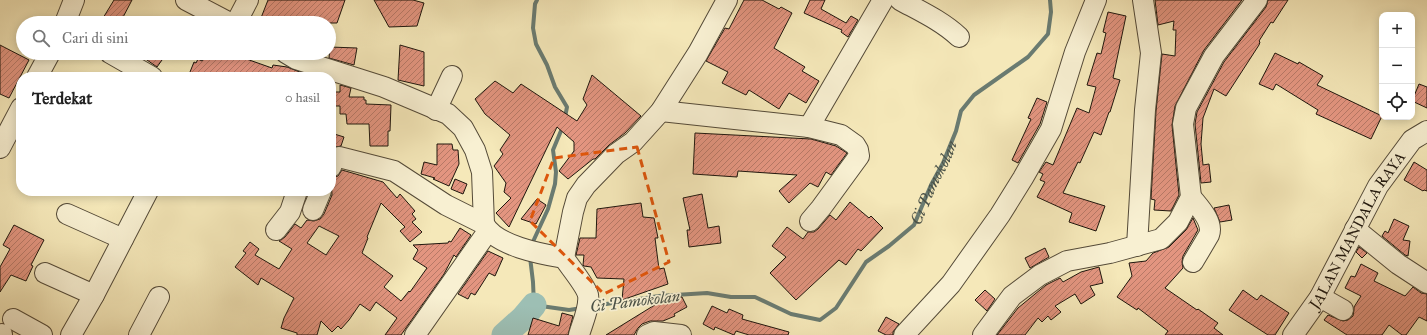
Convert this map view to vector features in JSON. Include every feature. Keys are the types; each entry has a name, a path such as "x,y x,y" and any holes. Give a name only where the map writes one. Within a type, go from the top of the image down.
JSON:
{"street":[{"path":"68,16 74,0"},
{"path":"186,0 217,16"},
{"path":"240,16 248,0"},
{"path":"564,258 577,198 586,185 616,154 634,142 661,111 698,53 727,0"},
{"path":"809,127 883,0"},
{"path":"900,0 934,18 952,30 959,37"},
{"path":"904,335 951,284 1000,215 1023,178 1051,129 1075,52 1096,0"},
{"path":"1137,246 1145,110 1151,53 1142,0"},
{"path":"1193,262 1211,230 1206,216 1191,198 1183,124 1186,108 1214,56 1257,0"},
{"path":"40,72 46,60"},
{"path":"122,60 143,72"},
{"path":"300,60 384,87 448,114 463,128 475,150 482,172 486,228 415,335"},
{"path":"436,110 452,76"},
{"path":"661,111 809,127 841,135 855,145 859,156 810,221"},
{"path":"0,148 16,118"},
{"name":"JALAN MANDALA RAYA","path":"1292,335 1320,297 1378,186 1412,140 1427,131"},
{"path":"336,158 339,157 394,171 446,205 486,228 499,239 527,250 564,258 582,284 587,304 579,335"},
{"path":"71,335 94,295 145,196"},
{"path":"276,230 290,212 295,196"},
{"path":"313,210 319,196"},
{"path":"983,335 1012,296 1040,275 1068,261 1110,253 1161,239 1178,222 1191,198"},
{"path":"67,214 123,239"},
{"path":"1355,229 1398,264 1427,283"},
{"path":"45,273 94,295"},
{"path":"139,335 159,297"},
{"path":"1320,297 1343,310"},
{"path":"6,329 42,335"},
{"path":"646,335 654,332 681,335"}],"highlighted area":[{"path":"637,147 669,262 604,294 530,221 554,158"}],"building":[{"path":"114,0 132,0 124,16 104,16"},
{"path":"268,0 345,0 337,23 336,16 262,16"},
{"path":"374,0 413,0 424,3 417,26 389,27"},
{"path":"744,0 762,0 779,9 781,7 792,13 774,48 805,67 802,71 819,81 806,103 789,93 779,109 749,90 746,95 722,83 728,72 706,61 725,28 729,29"},
{"path":"810,0 825,0 821,9 846,23 851,16 858,20 848,37 841,32 842,30 804,13"},
{"path":"1155,0 1242,0 1204,50 1175,106 1172,125 1179,195 1171,211 1154,210 1155,200 1151,199 1156,111 1162,54 1175,56 1176,30 1173,30 1174,21 1158,25"},
{"path":"1268,0 1288,0 1273,23 1271,22 1259,41 1259,45 1226,96 1214,89 1203,118 1201,144 1203,165 1209,164 1211,182 1201,183 1195,124 1197,112 1224,62 1266,7"},
{"path":"1108,12 1126,16 1113,78 1120,80 1101,135 1094,132 1080,163 1078,162 1063,193 1105,206 1096,231 1069,222 1072,213 1037,197 1045,182 1040,180 1043,174 1039,172 1046,162 1053,165 1077,108 1089,113 1096,87 1087,85 1097,53 1101,54 1106,33 1103,32"},
{"path":"0,45 16,53 16,60 29,60 23,72 16,72 16,85 9,98 0,94"},
{"path":"400,45 424,52 424,86 398,80"},
{"path":"336,47 357,48 354,65 336,60"},
{"path":"1275,53 1298,64 1299,62 1323,76 1317,85 1379,115 1380,120 1371,139 1316,114 1318,110 1276,84 1273,90 1259,84"},
{"path":"147,60 162,60 157,67"},
{"path":"198,60 249,60 272,68 273,65 287,67 300,72 190,72 194,62 196,63"},
{"path":"592,75 641,116 625,133 609,145 595,159 568,179 559,171 574,151 574,142 557,127 509,227 496,213 511,198 504,192 506,183 494,166 503,154 500,150 510,135 485,114 475,99 495,81 513,93 521,84 577,121 587,105 583,99"},
{"path":"1419,84 1427,87 1427,108 1415,102 1415,94"},
{"path":"340,85 351,88 349,97 364,97 366,104 391,105 388,146 370,146 369,124 347,124 346,114 340,114 340,106 336,106 336,92 340,92"},
{"path":"1037,98 1047,102 1040,124 1018,163 1012,160 1031,119 1028,118"},
{"path":"695,133 811,139 836,146 847,153 831,175 826,172 818,187 810,183 789,203 779,191 797,175 738,171 737,177 693,174"},
{"path":"336,135 344,137 341,146 336,147"},
{"path":"437,144 452,144 453,150 458,150 459,164 449,186 433,179 435,178 421,174 424,162 437,165"},
{"path":"1414,162 1427,170 1427,191 1423,191 1404,180"},
{"path":"342,170 383,182 397,198 400,194 415,211 412,214 416,219 412,222 422,232 410,242 400,231 405,227 381,203 362,253 393,276 384,287 401,301 409,291 410,292 427,268 413,259 418,250 413,245 451,242 460,228 471,235 456,257 454,255 444,274 401,335 385,335 397,318 376,302 370,311 360,304 341,329 338,326 332,332 321,321 317,335 297,335 297,333 281,328 284,318 294,298 261,278 258,285 235,267 246,253 243,251 250,242 259,249 255,255 279,269 292,249 279,241 285,237 295,224 301,228 307,220 314,221 320,219 324,214 332,196 336,196 336,177","holes":["319,226 339,236 326,255 307,243"]},
{"path":"455,179 467,184 463,194 451,189"},
{"path":"702,194 708,228 719,226 721,243 689,247 687,230 690,230 683,198"},
{"path":"537,199 546,205 536,224 521,219"},
{"path":"850,202 869,218 871,216 883,228 861,251 858,249 846,265 839,260 796,300 770,273 786,257 772,246 787,227 803,239 808,232 814,232 818,229 830,215 836,220"},
{"path":"641,203 643,217 654,218 658,238 655,238 659,269 664,268 668,284 622,300 624,279 597,278 591,267 583,265 584,255 576,255 580,238 596,238 597,209"},
{"path":"1229,205 1232,220 1220,222 1214,208"},
{"path":"1193,218 1198,230 1183,256 1183,268 1165,288 1218,323 1214,328 1223,335 1165,335 1168,331 1138,308 1137,310 1117,297 1132,276 1129,263 1146,261 1153,253 1169,247 1186,230"},
{"path":"1394,219 1409,226 1403,240 1410,241 1408,256 1382,236 1385,231 1388,233"},
{"path":"14,225 44,240 31,265 33,266 26,281 11,275 0,292 0,267 10,249 3,245"},
{"path":"1359,247 1367,253 1362,258 1356,252"},
{"path":"1045,248 1049,257 1030,268 1025,258"},
{"path":"488,251 503,258 495,276 489,273 475,295 471,293 468,299 458,294"},
{"path":"1361,264 1378,273 1374,281 1405,296 1413,287 1421,293 1427,294 1427,321 1419,317 1406,335 1402,335 1389,325 1382,335 1347,335 1324,320 1328,315 1343,321 1348,320 1353,316 1354,307 1361,296 1345,288 1351,276 1355,277"},
{"path":"1099,267 1103,283 1090,286 1095,295 1081,304 1075,294 1055,306 1061,312 1051,320 1048,316 1042,322 1038,318 1025,335 997,335 1018,308 1046,285 1060,278 1063,282 1081,272"},
{"path":"985,290 995,299 987,311 975,300"},
{"path":"1243,290 1257,300 1261,295 1289,313 1275,335 1268,335 1229,310"},
{"path":"682,297 687,307 674,314 675,316 663,321 650,321 642,324 634,335 606,335 666,298"},
{"path":"712,306 727,313 729,309 743,315 742,319 789,332 788,335 749,335 736,331 734,335 715,327 714,330 703,324"},
{"path":"562,313 573,316 568,335 528,335 533,318 559,326"},
{"path":"886,317 899,324 893,332 893,335 886,335 878,331"}],"waterway":[{"path":"537,0 535,4 533,28 536,44 547,65 555,87 567,107 565,117"},
{"name":"Ci Pamokolan","path":"593,306 659,296 707,293 731,297 755,297 791,314 820,320 836,308 866,262 889,246 914,225 931,185 943,163 956,131 961,111 974,95 1028,57 1048,34 1051,12 1050,0"},
{"path":"531,246 548,209 555,184 556,172 553,150 563,126"},
{"name":"Ci Pamokolan","path":"530,257 534,305 569,310 582,308"},
{"name":"Ci Pamokolan","path":"504,335 523,318 534,305"}]}
